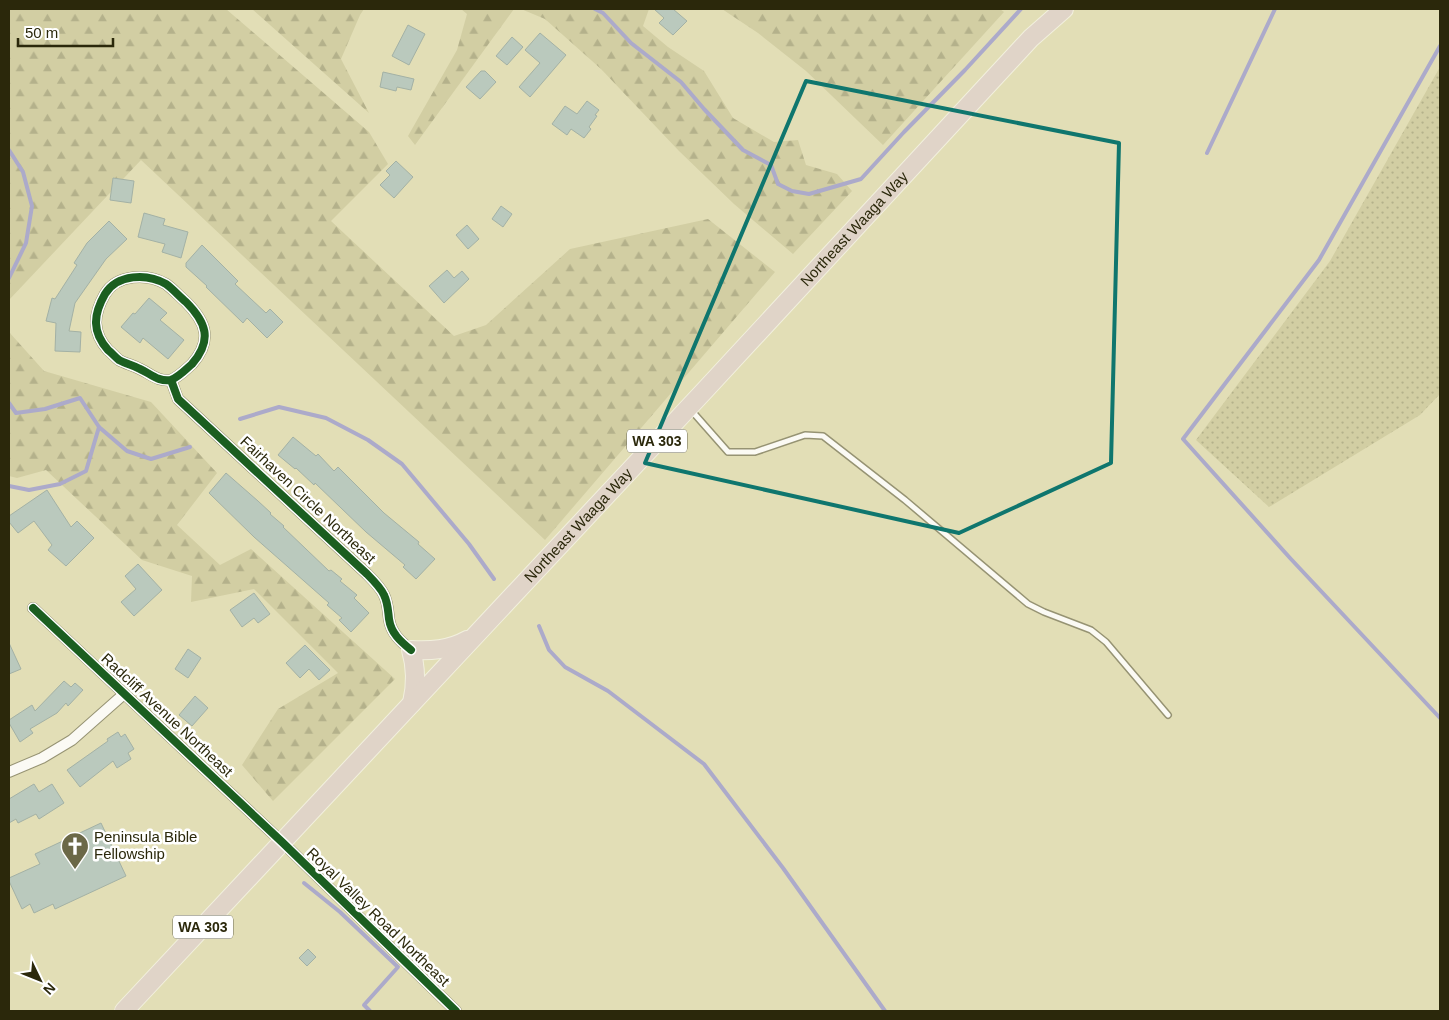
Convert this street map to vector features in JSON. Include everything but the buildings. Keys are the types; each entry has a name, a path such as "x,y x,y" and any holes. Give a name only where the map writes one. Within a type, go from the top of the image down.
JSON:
{"highway":[{"name":"WA 303","path":"1031,38 1052,9"},
{"name":"WA 303","path":"1031,38 1064,9"},
{"name":"Northeast Waaga Way","path":"124,1011 1031,38"},
{"path":"412,703 415,677 411,650 440,650 456,646 474,637"}],"street":[{"path":"142,277 154,279 165,284 174,290 201,319 205,340 202,350 182,374 171,380 158,380 142,370 118,360 100,338 96,328 99,306 110,287 119,281 142,277"},
{"name":"Fairhaven Circle Northeast","path":"171,380 178,399 367,574 384,594 392,630 397,638 411,650"},
{"name":"Radcliff Avenue Northeast","path":"33,608 282,842"},
{"path":"9,772 42,758 72,740 124,694"},
{"name":"Royal Valley Road Northeast","path":"282,842 456,1011"}],"lane":[{"path":"688,407 728,452 755,452 805,435 823,436 905,500 1028,604 1091,630 1106,642 1168,715"}],"highlighted area":[{"path":"806,81 1119,143 1111,463 959,533 645,463"}],"green space":[{"path":"9,9 226,9 369,132 388,164 331,221 454,336 486,325 570,249 708,219 775,272 545,540 141,160 9,300"},
{"path":"252,9 364,9 341,59 369,113"},
{"path":"461,9 514,9 415,145 408,136 457,50 467,14"},
{"path":"521,9 649,9 643,26 668,47 704,71 733,118 774,142 798,140 806,165 837,174 852,191 793,254 734,204 679,151 601,69 545,19"},
{"path":"722,9 1000,9 1004,12 883,145 806,71 758,33"},
{"path":"1440,67 1440,394 1420,415 1269,507 1196,440 1330,261"},
{"path":"9,332 44,371 151,402 217,473 177,525 220,565 251,549 395,679 273,801 242,765 278,709 338,673 254,589 191,602 192,576 142,560 46,470 17,478 9,476"}],"waterway":[{"path":"595,9 603,13 631,43 681,82 743,150 771,165 778,184 792,191 809,194 861,179 1021,9"},
{"path":"1207,153 1275,9"},
{"path":"1440,46 1319,260 1183,439 1290,558 1440,718"},
{"path":"9,150 23,172 32,206 26,243 9,278"},
{"path":"9,403 16,413 45,409 80,398 99,427 127,451 151,459 190,447"},
{"path":"240,419 279,407 326,418 368,440 402,464 469,544 494,579"},
{"path":"9,486 29,490 60,484 86,471 99,427"},
{"path":"539,626 549,650 565,667 608,691 704,764 783,868 885,1011"},
{"path":"304,883 340,912 398,967 364,1005 370,1011"}],"cycle path":[{"path":"171,380 158,379 119,360 108,350 99,337 96,323 98,309 105,294 117,282 133,277 158,280 169,286 193,309 202,324 205,339 199,355 192,364 171,380 178,399 374,581 385,598 394,633 411,650"},
{"path":"33,608 282,842 456,1011"}],"place":[{"name":"Peninsula Bible Fellowship","path":"75,870"}]}
